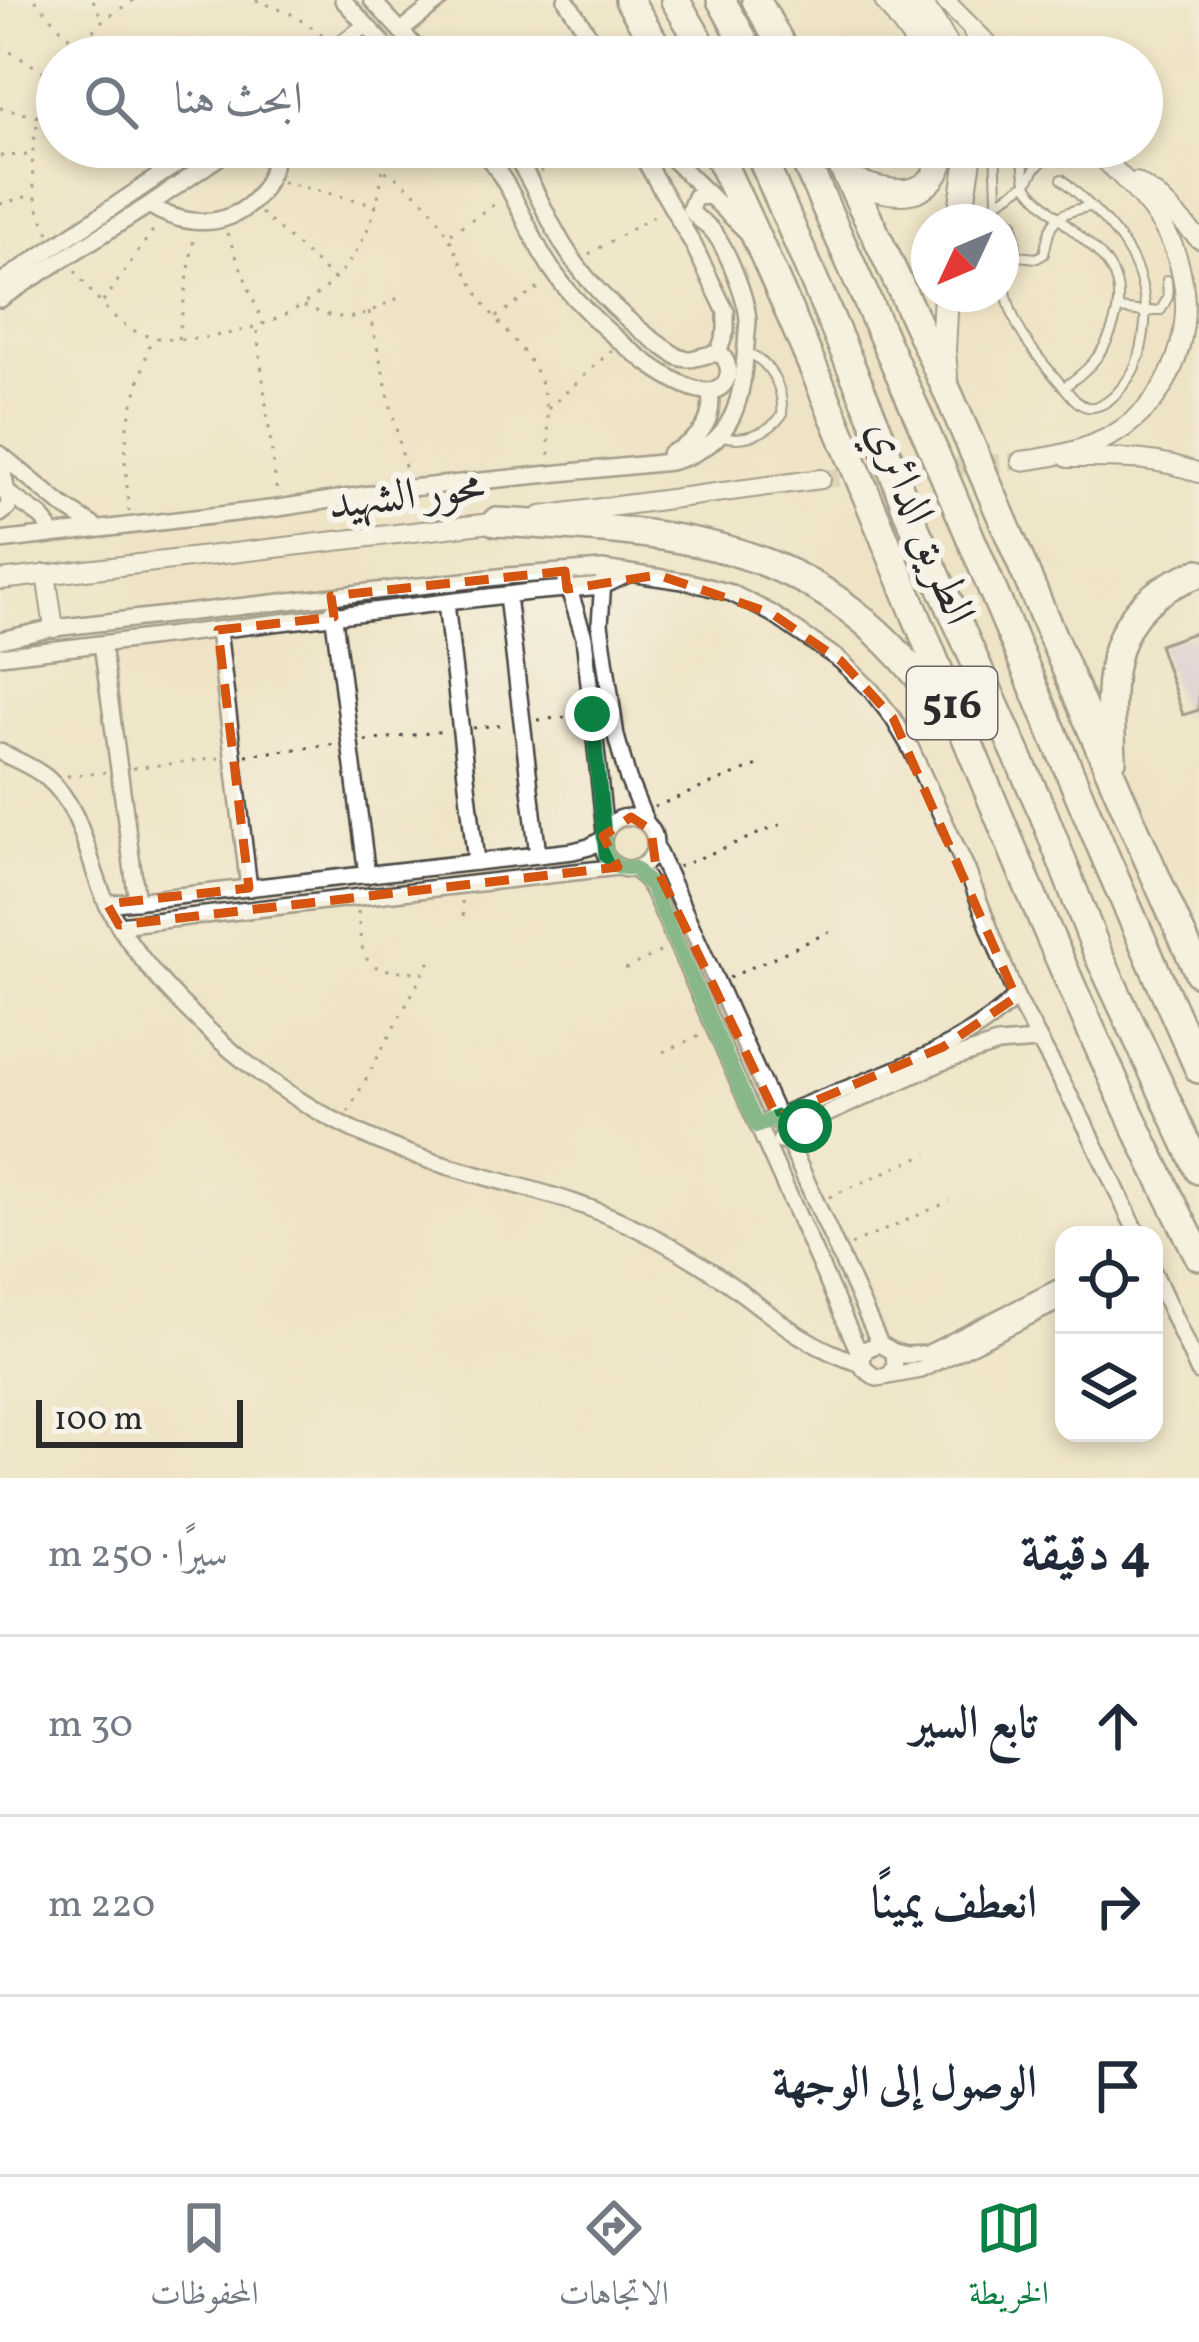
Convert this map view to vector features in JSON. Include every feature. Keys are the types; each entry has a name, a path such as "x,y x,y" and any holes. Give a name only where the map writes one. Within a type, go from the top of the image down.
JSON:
{"highway":[{"path":"629,0 650,36"},
{"path":"675,0 696,36"},
{"path":"721,0 741,36"},
{"path":"756,0 776,36"},
{"name":"الطريق الدائري","path":"724,168 795,321 1123,1102 1199,1256"},
{"name":"الطريق الدائري","path":"767,168 908,511 1044,814 1098,955 1199,1170"},
{"name":"الطريق الدائري","path":"808,168 1199,1069"},
{"name":"الطريق الدائري","path":"844,168 1199,973"},
{"path":"496,522 619,529 686,539 790,571 857,613 892,645 972,751"},
{"path":"1113,777 1114,671 1128,622 1151,597 1199,573"}],"main road":[{"path":"887,0 916,36"},
{"path":"916,0 940,36"},
{"path":"850,180 905,194 939,168"},
{"path":"962,204 967,168"},
{"path":"945,312 946,391"}],"street":[{"path":"343,0 376,36"},
{"path":"398,0 377,6 406,36"},
{"path":"401,31 440,0"},
{"path":"566,0 590,36"},
{"path":"944,0 976,36"},
{"path":"352,36 366,25"},
{"path":"587,31 588,36"},
{"path":"0,298 174,168"},
{"path":"0,283 157,210 208,168"},
{"path":"157,210 196,223 222,220 250,204 271,168"},
{"path":"494,168 543,256 586,311 670,377 710,392"},
{"path":"523,168 575,262 618,310 668,350 689,360 718,352"},
{"path":"649,168 726,312 726,332 718,352"},
{"path":"681,168 762,247"},
{"path":"1051,458 1103,440 1135,419 1168,378 1185,330 1186,302 1175,250 1163,226 1113,168"},
{"path":"1117,172 1157,196 1199,239"},
{"path":"0,542 410,488 670,462 696,454 720,435 737,408 745,345 747,307 742,291 715,234 690,209 693,199 710,196"},
{"path":"726,332 745,345"},
{"path":"710,392 724,384 728,375 726,359 718,352"},
{"path":"644,464 697,438 711,412 710,392"},
{"path":"0,456 97,528"},
{"path":"0,456 8,508 0,514"},
{"path":"1021,461 1131,457 1199,472"},
{"name":"محور الشهيد","path":"0,580 821,479"},
{"path":"4,492 42,518 53,534"},
{"path":"0,640 54,628 566,571 603,578"},
{"path":"566,571 567,589 582,625 606,855 651,886 872,1377 921,1370 1055,1303"},
{"path":"46,574 54,628"},
{"path":"0,656 567,589 628,574 690,581 751,603 842,661 893,718 968,870 1016,998 1089,1132 1132,1226"},
{"path":"603,578 600,624 616,736 628,779 786,1138 896,1363 888,1376"},
{"path":"331,596 367,874"},
{"path":"507,596 538,855"},
{"path":"446,604 476,862"},
{"path":"218,630 249,888"},
{"path":"102,644 137,901"},
{"path":"0,752 48,778 64,795 107,904 159,979 225,1046 300,1101 426,1160 542,1190 644,1232 722,1279 796,1335 828,1352 862,1362"},
{"path":"107,904 581,850 623,818 644,818"},
{"path":"119,925 626,868 649,860 655,846"},
{"path":"757,1126 943,1047 987,1022 1016,998"},
{"path":"766,1148 825,1115 945,1061 997,1044 1038,1040"},
{"path":"862,1362 866,1349 927,1354 1055,1290"},
{"path":"1163,1294 1199,1372"}],"lane":[{"path":"995,168 998,204"},
{"path":"1025,168 1027,183 1057,218 1103,258 1120,291 1119,309 1097,359 1064,387"},
{"path":"1006,204 1036,168"},
{"path":"1011,312 1028,346 1085,406 1100,406 1113,396 1137,364 1145,312 1143,284 1134,260 1062,179"},
{"path":"1019,257 1044,254 1057,218 1090,206"},
{"path":"1119,309 1156,312 1168,297 1167,280"},
{"path":"720,435 749,436 772,426 782,415 769,368 745,345"}],"path":[{"path":"35,0 67,36"},
{"path":"92,0 102,21"},
{"path":"86,36 134,0"},
{"path":"256,0 291,14 314,36"},
{"path":"580,36 587,31"},
{"path":"0,46 36,65"},
{"path":"0,109 36,116"},
{"path":"36,133 34,195 61,252 122,324 152,337 207,338 256,328 303,305 335,280 355,255 377,205 383,170 400,179 428,204 449,234 474,286 536,371 547,410 551,472"},
{"path":"0,156 32,155"},
{"path":"530,178 548,168"},
{"path":"269,179 377,205"},
{"path":"449,234 512,193"},
{"path":"0,204 34,195"},
{"path":"250,204 335,280"},
{"path":"575,262 671,206"},
{"path":"102,303 157,210"},
{"path":"222,220 264,325"},
{"path":"178,339 196,223"},
{"path":"495,318 556,275"},
{"path":"303,305 342,317 404,297"},
{"path":"369,312 410,488"},
{"path":"256,328 278,508"},
{"path":"129,524 124,460 128,425 152,337"},
{"path":"547,410 620,342"},
{"path":"48,778 592,714"},
{"path":"644,818 758,765"},
{"path":"666,872 782,824"},
{"path":"461,885 464,923"},
{"path":"357,897 361,947 372,966 424,972"},
{"path":"717,984 830,932"},
{"path":"625,969 676,944"},
{"path":"342,1124 431,959"},
{"path":"663,1052 715,1029"},
{"path":"816,1202 928,1154"},
{"path":"838,1251 950,1201"}],"highlighted area":[{"path":"565,571 567,589 658,575 771,613 841,661 893,718 1016,997 943,1047 777,1117 656,867 651,830 631,817 603,836 618,867 119,925 107,904 249,888 218,630 334,617 331,596"}],"building":[{"path":"1199,631 1199,710 1183,715 1159,645"}],"tunnel":[{"path":"821,479 1021,461"}],"route":[{"path":"592,714 606,855 618,867 634,868 651,886 757,1126 777,1117 786,1138 805,1126"}]}
